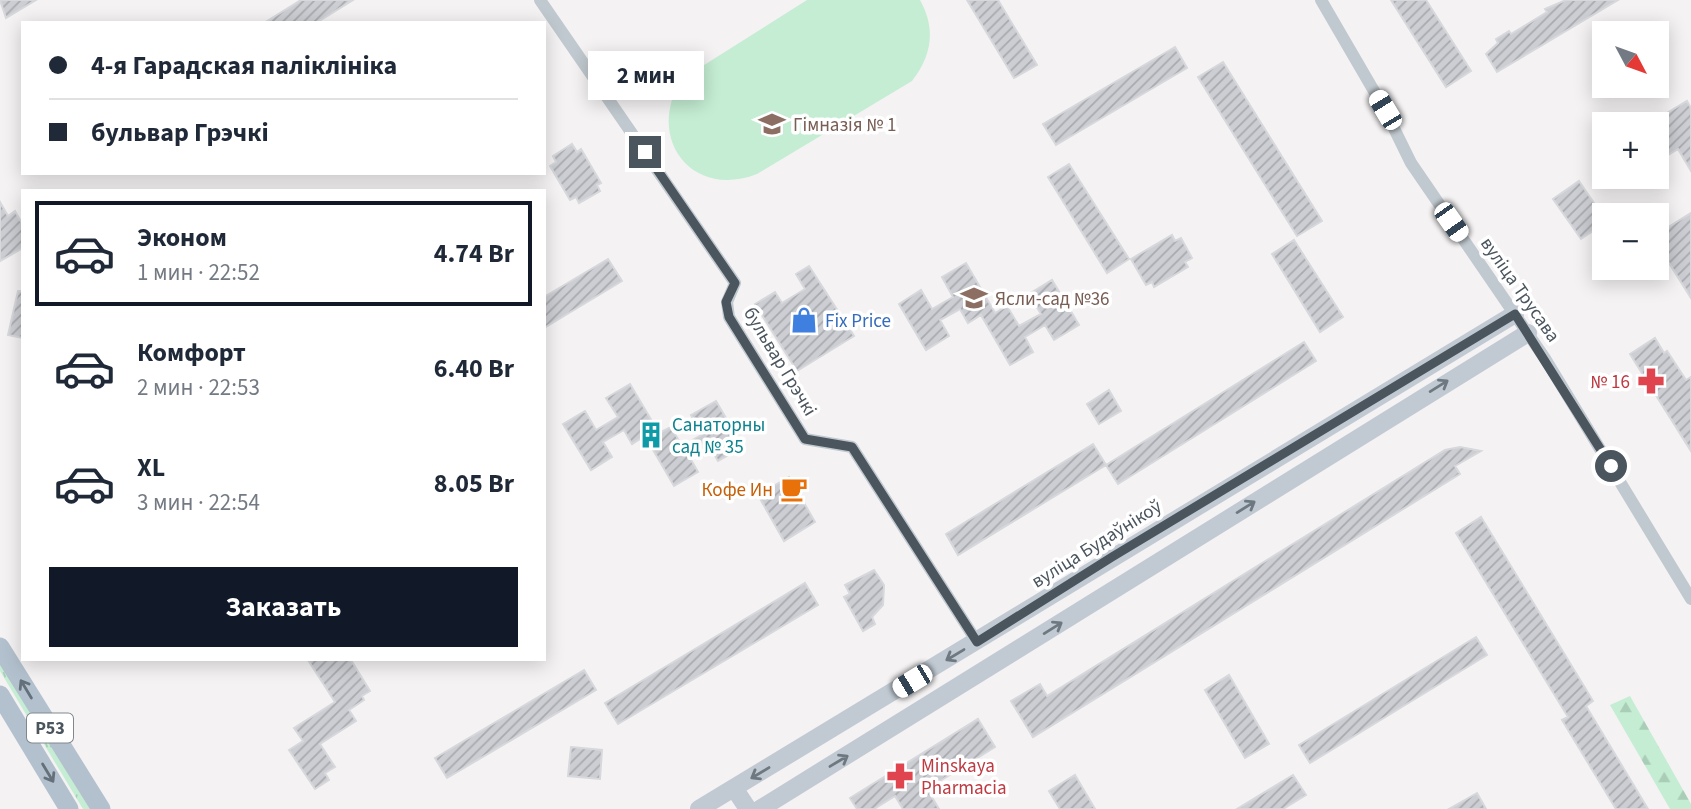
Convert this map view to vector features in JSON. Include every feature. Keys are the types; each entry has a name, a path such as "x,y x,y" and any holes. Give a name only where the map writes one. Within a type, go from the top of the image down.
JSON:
{"main road":[{"name":"Р53","path":"0,647 101,809"},
{"name":"Р53","path":"0,695 69,809"}],"street":[{"name":"бульвар Грэчкі","path":"540,0 735,283 726,302 729,317 805,439 852,447 977,642"},
{"name":"вуліца Трусава","path":"1321,0 1385,110 1411,163 1528,333 1691,599"},
{"name":"вуліца Будаўнікоў","path":"699,809 1515,314"},
{"path":"760,809 1528,333"},
{"path":"1089,571 1104,596"},
{"path":"734,788 748,809"}],"green space":[{"path":"807,0 920,0 928,21 930,42 919,71 912,81 757,174 733,180 712,178 694,170 680,158 672,141 669,122 672,101 682,79"},
{"path":"0,662 90,809 83,809 0,671"},
{"path":"1630,696 1691,804 1691,809 1670,809 1610,705"}],"building":[{"path":"0,0 36,0 6,18"},
{"path":"301,0 353,0 319,21 267,21"},
{"path":"967,0 998,0 1037,65 1014,78"},
{"path":"1391,0 1426,0 1471,71 1446,87"},
{"path":"1566,0 1618,0 1497,72 1486,54 1498,43 1496,39 1509,31 1511,34 1547,12 1545,9"},
{"path":"1175,47 1187,68 1056,145 1043,124"},
{"path":"1223,62 1322,221 1297,236 1198,77"},
{"path":"1687,101 1691,108 1691,171 1678,149 1669,155 1669,112"},
{"path":"572,144 577,152 581,149 601,183 597,185 600,191 579,203 576,197 570,200 550,166 556,162 553,156"},
{"path":"1069,164 1129,259 1107,273 1048,177"},
{"path":"1579,181 1594,203 1592,232 1581,239 1553,199"},
{"path":"0,202 8,216 15,211 21,222 21,249 0,261"},
{"path":"1691,213 1691,298 1669,263 1669,227"},
{"path":"1172,235 1175,241 1181,238 1192,258 1185,262 1188,267 1154,287 1152,282 1146,285 1131,259"},
{"path":"1294,240 1343,317 1320,332 1272,254"},
{"path":"608,259 622,281 546,327 546,296"},
{"path":"966,263 995,313 1007,306 1019,326 1041,314 1029,294 1052,280 1079,325 1054,340 1045,325 1025,337 1033,352 1010,365 981,315 968,323 960,309 940,320 949,336 926,350 899,304 921,290 932,309 953,297 942,277"},
{"name":"Fix Price","path":"809,266 854,336 797,371 755,304 775,292 782,303 805,289 796,274"},
{"path":"18,291 21,291 21,338 8,335"},
{"path":"1655,338 1686,380 1691,377 1691,451 1630,354"},
{"path":"1304,342 1316,361 1118,484 1106,465"},
{"name":"Санаторны сад № 35","path":"630,384 659,433 671,427 682,446 703,434 691,415 716,401 743,447 718,461 709,446 690,458 698,472 674,486 645,436 632,444 624,430 603,442 612,457 591,470 563,424 585,411 596,430 618,417 606,398"},
{"path":"1109,390 1121,411 1099,424 1087,404"},
{"path":"1093,444 1106,465 958,555 946,534"},
{"path":"1460,447 1481,451 1455,466 1460,474 1033,737 1011,701 1040,684 1047,696 1445,450"},
{"path":"789,477 815,522 784,541 758,495"},
{"path":"1481,517 1593,701 1586,706 1648,809 1616,809 1562,720 1568,717 1456,533"},
{"path":"874,570 884,585 883,605 872,617 875,624 863,631 844,597 850,594 845,585"},
{"path":"805,583 818,605 618,724 605,703"},
{"path":"1476,637 1487,655 1310,763 1299,745"},
{"path":"309,661 352,661 370,691 362,696 364,700 349,710 356,721 320,744 335,767 325,773 329,780 315,789 289,750 303,741 294,728 335,702"},
{"path":"584,670 596,690 447,778 435,758"},
{"path":"1229,675 1269,744 1245,758 1205,690"},
{"path":"978,719 995,747 927,789 939,809 903,809 895,796 874,809 857,809 850,798"},
{"path":"571,747 602,750 600,779 568,776"},
{"path":"1075,775 1095,809 1060,809 1049,791"},
{"path":"1293,775 1306,795 1283,809 1237,809"},
{"path":"1477,793 1486,809 1449,809"}],"place":[{"name":"Гімназія № 1","path":"772,124"},
{"name":"Ясли-сад №36","path":"974,298"},
{"name":"Fix Price","path":"804,320"},
{"name":"№ 16","path":"1651,381"},
{"name":"Санаторны сад № 35","path":"651,435"},
{"name":"Кофе Ин","path":"794,489"},
{"name":"Minskaya Pharmacia","path":"900,776"}],"route":[{"path":"645,152 735,283 726,302 729,317 805,439 852,447 977,642 1458,346 1515,314 1611,466"}]}
